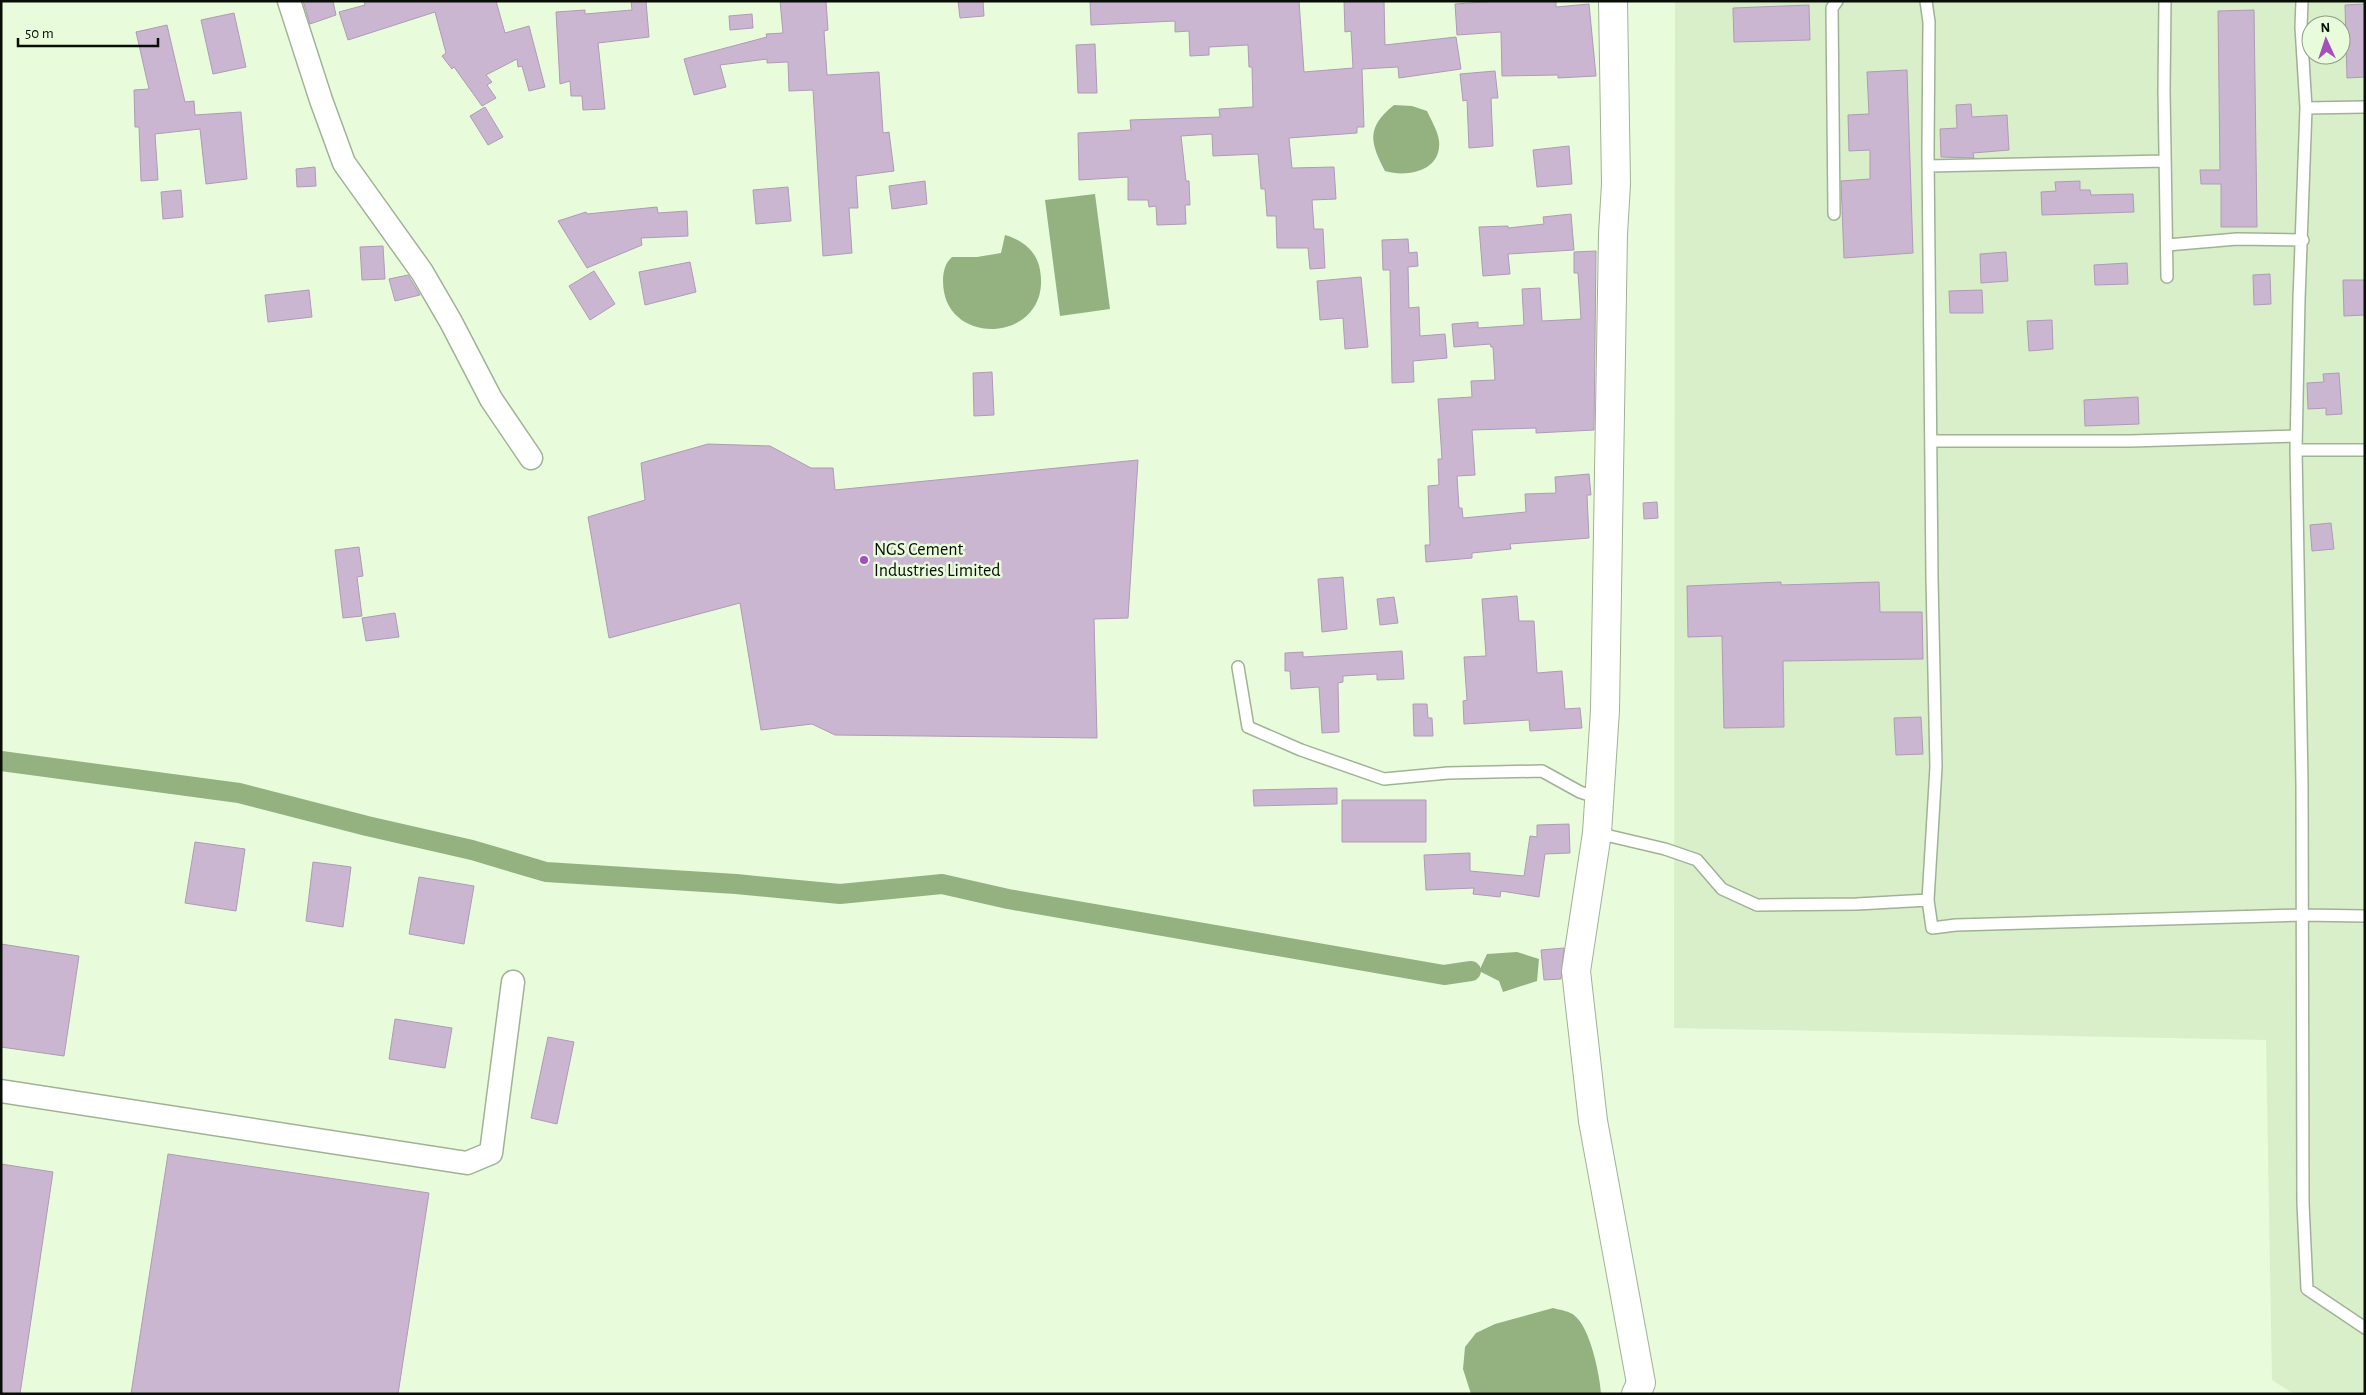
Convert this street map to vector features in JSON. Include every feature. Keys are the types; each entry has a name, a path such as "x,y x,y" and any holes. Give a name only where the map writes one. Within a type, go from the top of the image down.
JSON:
{"street":[{"path":"289,1 321,100 344,163 422,272 451,322 491,399 531,458"},
{"path":"1613,1 1616,184 1613,234 1605,710 1597,833 1576,971 1593,1121 1641,1384 1636,1394"},
{"path":"1,1091 467,1164 491,1153 513,982"}],"lane":[{"path":"1834,214 1832,8 1837,1"},
{"path":"1926,1 1929,22 1928,166 1936,767 1928,900 1932,928 1956,925 2301,915 2365,916"},
{"path":"2165,1 2167,277"},
{"path":"2302,1 2301,28 2306,108 2296,450 2301,629 2301,915 2304,984 2303,1203 2307,1289 2365,1328"},
{"path":"2306,108 2365,107"},
{"path":"1928,166 2165,161"},
{"path":"2167,245 2237,239 2302,240"},
{"path":"1932,441 2131,441 2296,436"},
{"path":"2296,450 2365,450"},
{"path":"1238,667 1248,727 1311,753 1384,779 1448,773 1542,771 1580,792 1599,798"},
{"path":"1597,833 1665,849 1697,860 1722,890 1756,905 1857,904 1928,900"}],"shaded area":[{"path":"1675,1 2365,1 2365,1394 2294,1394 2272,1380 2266,1040 1674,1028"},
{"path":"1394,105 1412,106 1427,111 1436,129 1439,141 1438,151 1435,159 1429,166 1421,170 1403,173 1385,171 1376,151 1373,135 1375,128 1379,120"},
{"path":"1095,194 1110,309 1060,316 1045,200"},
{"path":"1005,235 1023,243 1036,257 1040,270 1040,294 1030,312 1015,324 996,329 977,327 960,319 948,303 943,274 952,257 977,257 1001,253"},
{"path":"1517,952 1539,959 1537,981 1503,992 1499,981 1479,971 1487,954"},
{"path":"1553,1308 1573,1314 1580,1322 1590,1341 1599,1375 1601,1394 1471,1394 1463,1369 1465,1347 1476,1333 1495,1324"}],"building":[{"path":"303,1 333,1 336,15 310,24"},
{"path":"364,1 496,1 505,33 529,26 545,87 529,91 522,66 518,67 517,59 486,75 492,82 487,85 496,98 482,106 454,67 452,69 442,56 446,53 435,12 348,40 339,12 365,5"},
{"path":"631,1 646,1 649,37 598,43 605,109 583,110 582,96 571,96 570,81 560,84 556,12 585,10 585,14 632,10"},
{"path":"780,1 826,1 828,30 824,31 827,75 879,72 883,133 889,132 894,171 856,176 858,208 849,208 852,253 823,256 813,90 789,91 788,62 767,63 767,59 720,65 726,87 694,95 684,59 767,37 766,34 783,33"},
{"path":"958,1 983,1 984,16 960,18"},
{"path":"1090,1 1299,1 1304,72 1353,68 1351,31 1345,32 1344,1 1384,1 1385,45 1456,37 1461,69 1399,78 1398,67 1362,69 1364,127 1357,127 1357,133 1289,138 1292,168 1334,167 1336,199 1312,200 1314,229 1323,229 1325,268 1310,269 1308,248 1277,248 1276,216 1267,216 1265,189 1261,189 1258,154 1213,156 1212,134 1181,136 1186,181 1189,181 1190,205 1185,205 1186,224 1157,225 1156,206 1149,207 1148,200 1128,200 1128,177 1079,180 1078,133 1131,130 1130,120 1220,117 1219,109 1253,107 1252,67 1249,67 1248,45 1209,47 1209,55 1190,56 1189,31 1175,32 1175,21 1091,25"},
{"path":"1500,1 1556,1 1556,7 1589,4 1596,76 1558,78 1558,75 1502,76 1501,32 1457,35 1455,4"},
{"path":"2365,4 2365,77 2347,78 2347,65 2351,65 2351,15 2345,15 2345,5"},
{"path":"1809,5 1810,40 1734,42 1733,8"},
{"path":"2254,10 2257,227 2221,227 2221,184 2201,184 2200,170 2220,170 2218,11"},
{"path":"234,13 246,67 213,74 201,20"},
{"path":"752,14 753,28 730,30 729,16"},
{"path":"167,25 185,102 194,101 195,115 241,112 247,179 206,184 200,129 155,134 158,180 141,181 139,127 135,127 134,90 149,89 136,32"},
{"path":"1095,44 1097,93 1078,93 1076,45"},
{"path":"1907,70 1913,253 1844,258 1841,181 1870,179 1870,150 1849,151 1848,115 1869,114 1867,72"},
{"path":"1495,71 1498,98 1491,98 1493,146 1469,148 1467,100 1463,101 1460,74"},
{"path":"1971,104 1972,117 2007,115 2009,150 1973,153 1974,158 1941,157 1940,129 1957,128 1956,105"},
{"path":"485,107 503,137 488,145 470,116"},
{"path":"1569,146 1572,184 1537,187 1533,150"},
{"path":"315,167 316,186 297,187 296,169"},
{"path":"925,181 927,204 892,209 889,186"},
{"path":"2080,181 2080,190 2090,190 2091,195 2133,194 2134,212 2042,215 2041,192 2056,191 2055,182"},
{"path":"788,187 791,221 756,224 753,190"},
{"path":"181,190 183,217 163,219 161,192"},
{"path":"657,207 658,213 687,211 688,236 641,238 642,245 587,268 558,221 586,212 587,214"},
{"path":"1571,214 1574,250 1508,254 1510,274 1483,276 1479,227 1508,226 1508,228 1544,224 1543,217"},
{"path":"1408,239 1409,253 1417,252 1418,266 1408,267 1409,308 1419,307 1420,336 1445,334 1447,358 1413,361 1414,382 1392,383 1390,270 1383,270 1382,240"},
{"path":"383,246 385,279 362,280 360,247"},
{"path":"1596,251 1594,430 1536,433 1536,428 1472,430 1475,475 1457,476 1459,508 1462,508 1463,518 1526,512 1525,494 1556,493 1555,477 1589,474 1591,495 1587,495 1589,538 1510,544 1511,549 1472,553 1472,558 1426,562 1425,545 1430,545 1428,486 1439,485 1438,459 1442,459 1438,399 1472,397 1471,381 1495,380 1493,347 1490,344 1454,347 1452,324 1478,322 1478,328 1524,325 1522,289 1540,288 1542,321 1581,319 1578,273 1574,273 1574,252"},
{"path":"2006,252 2008,281 1981,283 1980,254"},
{"path":"690,262 696,292 645,305 639,272"},
{"path":"2127,263 2128,284 2095,285 2094,265"},
{"path":"594,271 615,304 590,320 569,286"},
{"path":"2270,274 2271,304 2254,305 2253,275"},
{"path":"408,275 420,295 395,301 389,279"},
{"path":"1361,277 1368,347 1345,349 1343,318 1320,320 1317,281"},
{"path":"2343,280 2365,280 2365,315 2344,316"},
{"path":"309,290 312,317 268,322 265,295"},
{"path":"1982,290 1983,313 1950,313 1949,291"},
{"path":"2052,320 2053,349 2029,351 2027,321"},
{"path":"992,372 994,415 974,416 973,373"},
{"path":"2339,373 2342,414 2326,415 2326,408 2308,409 2307,383 2324,382 2323,374"},
{"path":"2138,397 2139,424 2085,426 2084,400"},
{"name":"NGS Cement Industries Limited","path":"708,444 770,446 811,468 833,468 835,490 1138,460 1128,618 1094,619 1097,738 835,735 812,724 761,730 740,603 609,638 588,517 645,500 641,463"},
{"path":"1657,502 1658,518 1644,519 1643,503"},
{"path":"2331,523 2334,549 2312,551 2310,525"},
{"path":"359,547 363,576 357,577 362,616 343,618 335,550"},
{"path":"1343,577 1347,629 1322,632 1318,579"},
{"path":"1781,582 1781,585 1879,582 1880,612 1922,612 1923,659 1783,661 1784,727 1724,728 1722,636 1688,637 1687,586"},
{"path":"1517,596 1519,621 1534,621 1537,673 1562,671 1565,709 1580,708 1582,728 1530,731 1529,720 1464,724 1463,701 1467,700 1464,657 1486,656 1482,599"},
{"path":"1394,597 1398,623 1380,625 1377,599"},
{"path":"395,613 399,637 366,641 362,618"},
{"path":"1402,651 1404,679 1377,680 1377,674 1343,676 1343,682 1338,683 1339,732 1322,733 1319,687 1291,689 1290,671 1285,671 1285,653 1303,652 1303,657"},
{"path":"1413,704 1427,704 1428,718 1432,718 1433,736 1414,736"},
{"path":"1921,717 1923,754 1896,755 1894,718"},
{"path":"1337,788 1337,804 1254,806 1253,790"},
{"path":"1342,800 1426,800 1426,842 1342,842"},
{"path":"1569,824 1570,853 1545,854 1539,897 1501,891 1500,897 1473,894 1474,888 1426,890 1424,855 1470,853 1470,871 1524,876 1530,836 1537,837 1537,825"},
{"path":"195,842 245,849 236,911 185,903"},
{"path":"313,862 351,867 343,927 306,921"},
{"path":"419,877 474,886 464,944 409,934"},
{"path":"1,944 79,956 64,1056 1,1047"},
{"path":"1564,948 1561,979 1544,980 1541,950"},
{"path":"395,1019 452,1028 445,1068 389,1059"},
{"path":"548,1037 574,1042 557,1124 531,1118"},
{"path":"168,1154 429,1193 398,1394 131,1394"},
{"path":"1,1164 53,1172 20,1394 1,1394"}],"waterway":[{"path":"1,761 239,793 367,826 472,850 546,872 736,884 840,894 942,884 1008,899 1444,975 1471,971"}],"place":[{"name":"NGS Cement Industries Limited","path":"864,560"}]}
